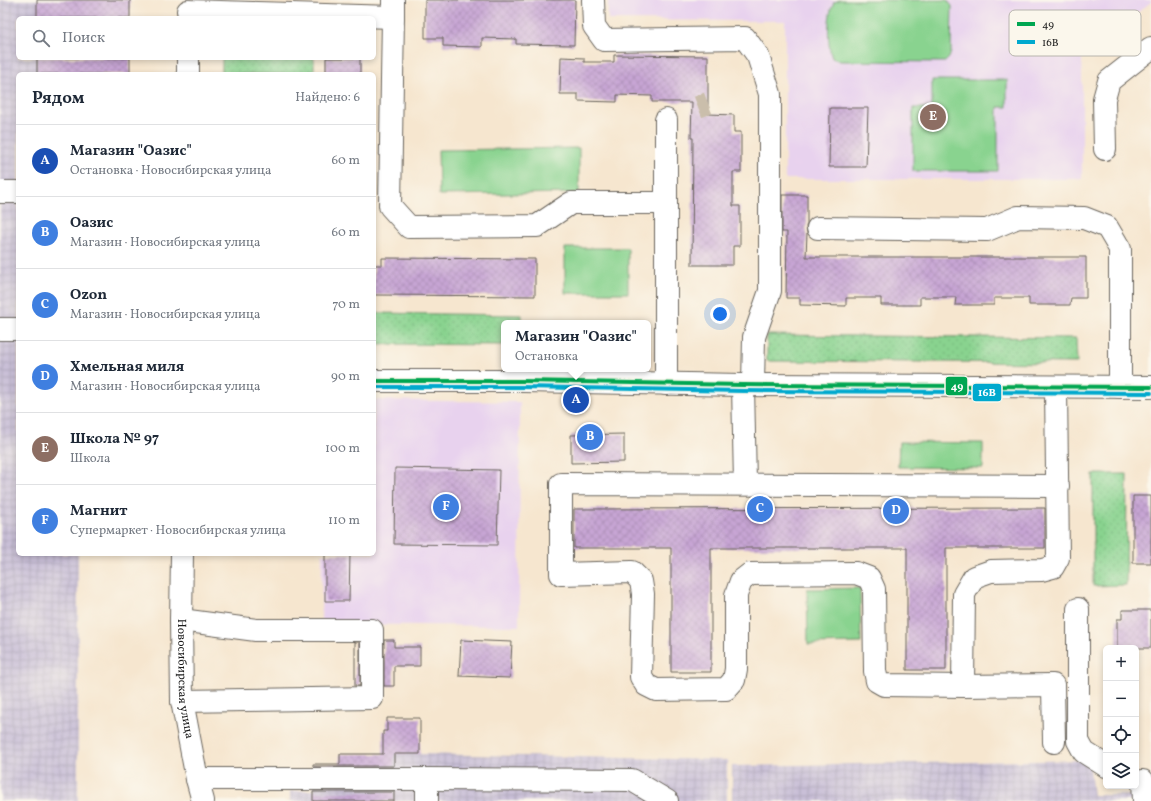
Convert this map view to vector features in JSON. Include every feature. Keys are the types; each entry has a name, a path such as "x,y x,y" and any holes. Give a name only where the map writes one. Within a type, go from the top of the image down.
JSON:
{"street":[{"path":"593,0 594,26 604,40 745,38 758,56 770,94 770,291 754,337 748,385 746,484"},
{"path":"188,10 393,8 390,206 409,227 537,226 571,203 665,203"},
{"path":"1141,56 1151,48"},
{"path":"1105,150 1104,99 1109,81 1141,56"},
{"path":"188,60 188,72"},
{"path":"666,120 666,384"},
{"path":"0,192 16,192"},
{"path":"818,228 987,230 1018,217 1084,218 1107,227 1120,249 1120,386"},
{"path":"0,329 16,329"},
{"path":"376,381 1151,387"},
{"path":"964,686 964,594 974,577 991,571 1042,570 1053,567 1058,558 1056,387"},
{"path":"1054,742 1053,685 884,685 877,681 874,671 874,589 869,578 856,573 750,574 741,581 736,595 736,669 734,680 726,689 656,690 646,685 641,677 643,594 641,580 632,572 561,574 561,484 1058,486"},
{"name":"Новосибирская улица","path":"182,556 182,701 197,779 203,801"},
{"path":"1078,609 1078,741 1084,752 1103,764"},
{"path":"181,620 256,630 372,630 372,698 182,701"},
{"path":"197,779 632,780 667,801"},
{"path":"427,779 427,801"}],"shaded area":[{"path":"0,0 76,0 77,16 16,16 16,60 77,60 77,72 16,72 16,556 78,556 78,801 0,801"},
{"path":"608,0 1151,0 1151,2 1141,10 1009,10 1009,56 1082,56 1082,179 785,179 785,21 608,20"},
{"path":"376,400 520,402 519,626 321,624 322,556 376,556"},
{"path":"340,754 420,754 727,760 727,801 290,801 290,791 313,790 313,764 340,764"},
{"path":"1089,760 1093,795 1140,795 1140,801 732,801 732,766"}],"green space":[{"path":"840,0 947,0 952,6 951,52 949,58 945,62 840,61 832,58 828,30 830,14 834,2"},
{"path":"222,60 314,60 314,72 222,72"},
{"path":"932,80 1007,80 1007,107 998,107 998,171 913,171 913,108 932,108"},
{"path":"579,148 579,193 439,195 438,150"},
{"path":"565,248 628,248 628,293 565,293"},
{"path":"376,313 522,315 522,320 501,320 501,345 376,344"},
{"path":"767,335 1076,338 1077,363 767,361"},
{"path":"899,442 983,443 983,468 898,467"},
{"path":"1093,474 1127,474 1126,585 1093,586"},
{"path":"860,588 861,643 808,644 807,589"}],"building":[{"path":"37,0 130,0 130,16 37,16"},
{"path":"425,0 575,0 574,45 516,44 516,39 482,38 482,47 443,46 443,38 425,38"},
{"path":"614,55 708,56 708,114 734,115 734,132 741,132 741,172 733,172 733,206 740,206 740,246 733,246 733,265 692,265 692,102 652,102 652,96 617,95 617,102 578,101 578,94 560,94 561,57 584,58 584,62 614,62"},
{"path":"37,60 130,60 130,72 37,72"},
{"path":"326,60 360,60 360,72 326,72"},
{"path":"830,108 868,108 866,167 829,167"},
{"path":"782,195 807,195 806,257 1086,257 1086,298 1071,298 1070,305 1029,305 1029,298 994,298 994,305 955,305 956,297 920,297 920,305 881,305 881,298 846,298 846,306 800,305 800,298 786,298 787,232 782,232"},
{"path":"382,258 535,259 535,296 376,295 376,265 382,265"},
{"path":"624,434 624,462 571,463 571,435"},
{"path":"395,468 499,470 497,545 394,544"},
{"path":"1133,496 1151,496 1151,563 1133,563"},
{"path":"1045,508 1045,548 946,548 946,670 907,670 907,548 711,548 711,672 671,672 671,548 574,548 574,509"},
{"path":"325,556 350,556 349,601 325,601"},
{"path":"1122,610 1151,610 1151,648 1139,648 1139,645 1117,645 1117,619 1122,619"},
{"path":"384,640 394,640 394,647 420,647 420,666 394,666 394,686 384,686"},
{"path":"461,640 512,642 510,678 459,676"},
{"path":"355,642 360,642 360,686 355,686"},
{"path":"387,718 420,718 420,754 394,754 394,766 313,766 313,764 340,764 340,754 383,754 383,731 387,731"},
{"path":"313,792 394,792 394,801 313,801"}],"tunnel":[{"path":"698,107 708,103"}],"transit line":[{"name":"49","path":"376,381 1151,387"},
{"name":"16В","path":"376,387 1151,393"}],"place":[{"name":"Школа № 97","path":"933,117"},
{"name":"Магазин \"Оазис\"","path":"576,400"},
{"name":"Оазис","path":"590,437"},
{"name":"Магнит","path":"446,507"},
{"name":"Ozon","path":"760,509"},
{"name":"Хмельная миля","path":"896,511"}]}
